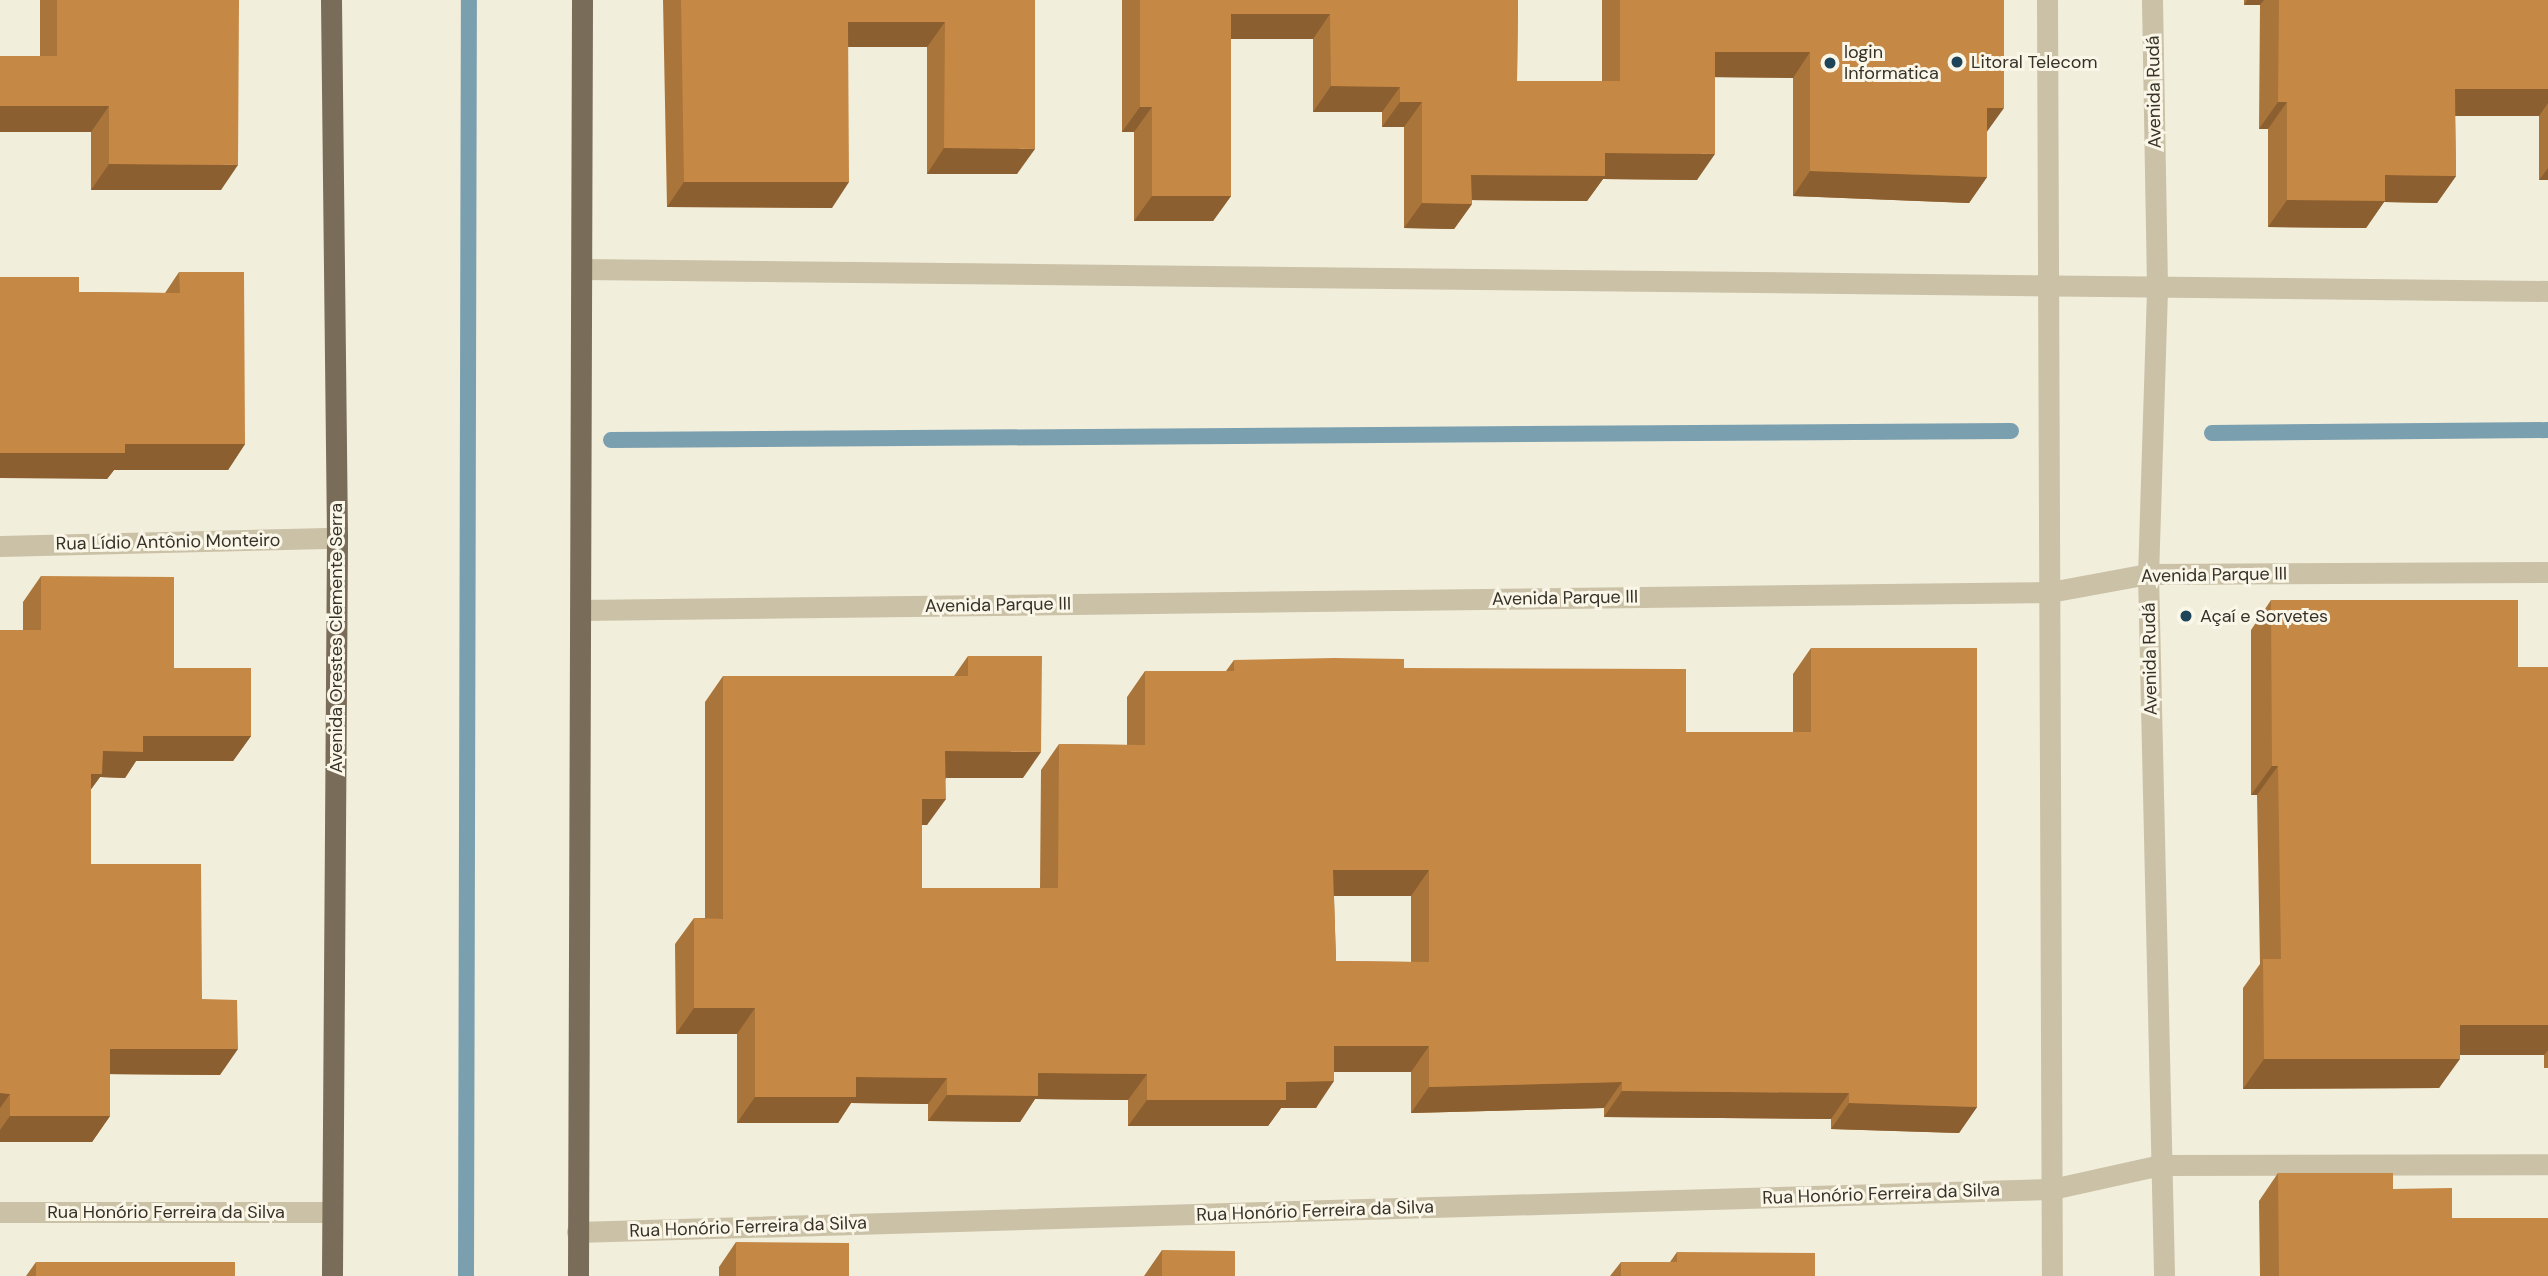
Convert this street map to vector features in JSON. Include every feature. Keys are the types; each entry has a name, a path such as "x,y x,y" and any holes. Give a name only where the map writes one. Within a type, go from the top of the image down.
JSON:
{"main road":[{"name":"Avenida Orestes Clemente Serra","path":"331,0 337,538 332,1276"},
{"path":"578,1276 582,0"}],"street":[{"path":"2048,0 2052,1276"},
{"name":"Avenida Rudá","path":"2152,0 2157,290 2148,574 2164,1276"},
{"path":"583,269 2157,290 2548,291"},
{"name":"Rua Lídio Antônio Monteiro","path":"0,546 337,538"},
{"name":"Avenida Parque III","path":"580,610 2050,592 2148,574 2548,572"},
{"path":"2160,1165 2548,1164"},
{"name":"Rua Honório Ferreira da Silva","path":"577,1232 2052,1189 2160,1165"},
{"name":"Rua Honório Ferreira da Silva","path":"0,1212 331,1212"}],"building":[{"path":"57,0 239,0 238,165 109,164 109,106 0,106 0,56 57,56"},
{"path":"681,0 1035,0 1035,149 944,148 945,22 848,22 849,182 684,182"},
{"path":"1140,0 1518,0 1517,81 1620,81 1620,0 2004,0 2004,108 1987,108 1987,177 1810,171 1810,52 1715,52 1715,154 1605,153 1605,176 1471,175 1472,204 1422,203 1422,102 1400,102 1400,87 1331,86 1330,14 1231,14 1231,196 1152,196 1152,107 1140,107"},
{"path":"2279,0 2548,0 2548,89 2455,89 2456,176 2385,175 2385,201 2287,200 2287,102 2278,102"},
{"path":"179,272 244,272 245,444 125,444 125,453 0,453 0,277 79,277 79,292 180,293"},
{"path":"41,576 174,577 174,668 251,668 251,736 143,736 143,752 103,751 102,774 91,774 91,864 201,864 202,999 237,1000 238,1049 110,1049 110,1116 10,1116 10,1094 0,1093 0,630 41,630"},
{"path":"2271,600 2518,600 2518,667 2548,667 2548,1025 2460,1025 2460,1059 2264,1059 2263,959 2281,959 2278,766 2272,766"},
{"path":"1811,648 1977,648 1977,1107 1849,1103 1849,1093 1622,1091 1622,1082 1429,1087 1429,1046 1334,1046 1334,1081 1286,1082 1286,1100 1147,1100 1147,1074 1038,1073 1038,1096 947,1095 947,1078 856,1077 856,1097 755,1097 755,1008 694,1008 694,918 723,919 723,676 968,676 968,656 1042,656 1041,752 945,751 946,799 922,799 922,888 1058,888 1059,744 1145,745 1145,671 1234,671 1234,660 1334,658 1404,659 1404,668 1686,669 1686,732 1811,732","holes":["1333,870 1429,870 1429,962 1336,961"]},
{"path":"2278,1173 2393,1173 2393,1189 2452,1188 2452,1218 2548,1218 2548,1276 2279,1276"},
{"path":"736,1242 849,1243 849,1276 736,1276"},
{"path":"1162,1250 1235,1251 1235,1276 1162,1276"},
{"path":"1677,1252 1815,1253 1815,1276 1621,1276 1621,1262 1677,1262"},
{"path":"36,1262 235,1262 235,1276 36,1276"}],"waterway":[{"path":"466,1276 469,0"},
{"path":"2212,433 2548,430"},
{"path":"611,440 2011,431"}],"place":[{"name":"Litoral Telecom","path":"1957,62"},
{"name":"login Informatica","path":"1830,63"},
{"name":"Açaí e Sorvetes","path":"2186,616"}]}
